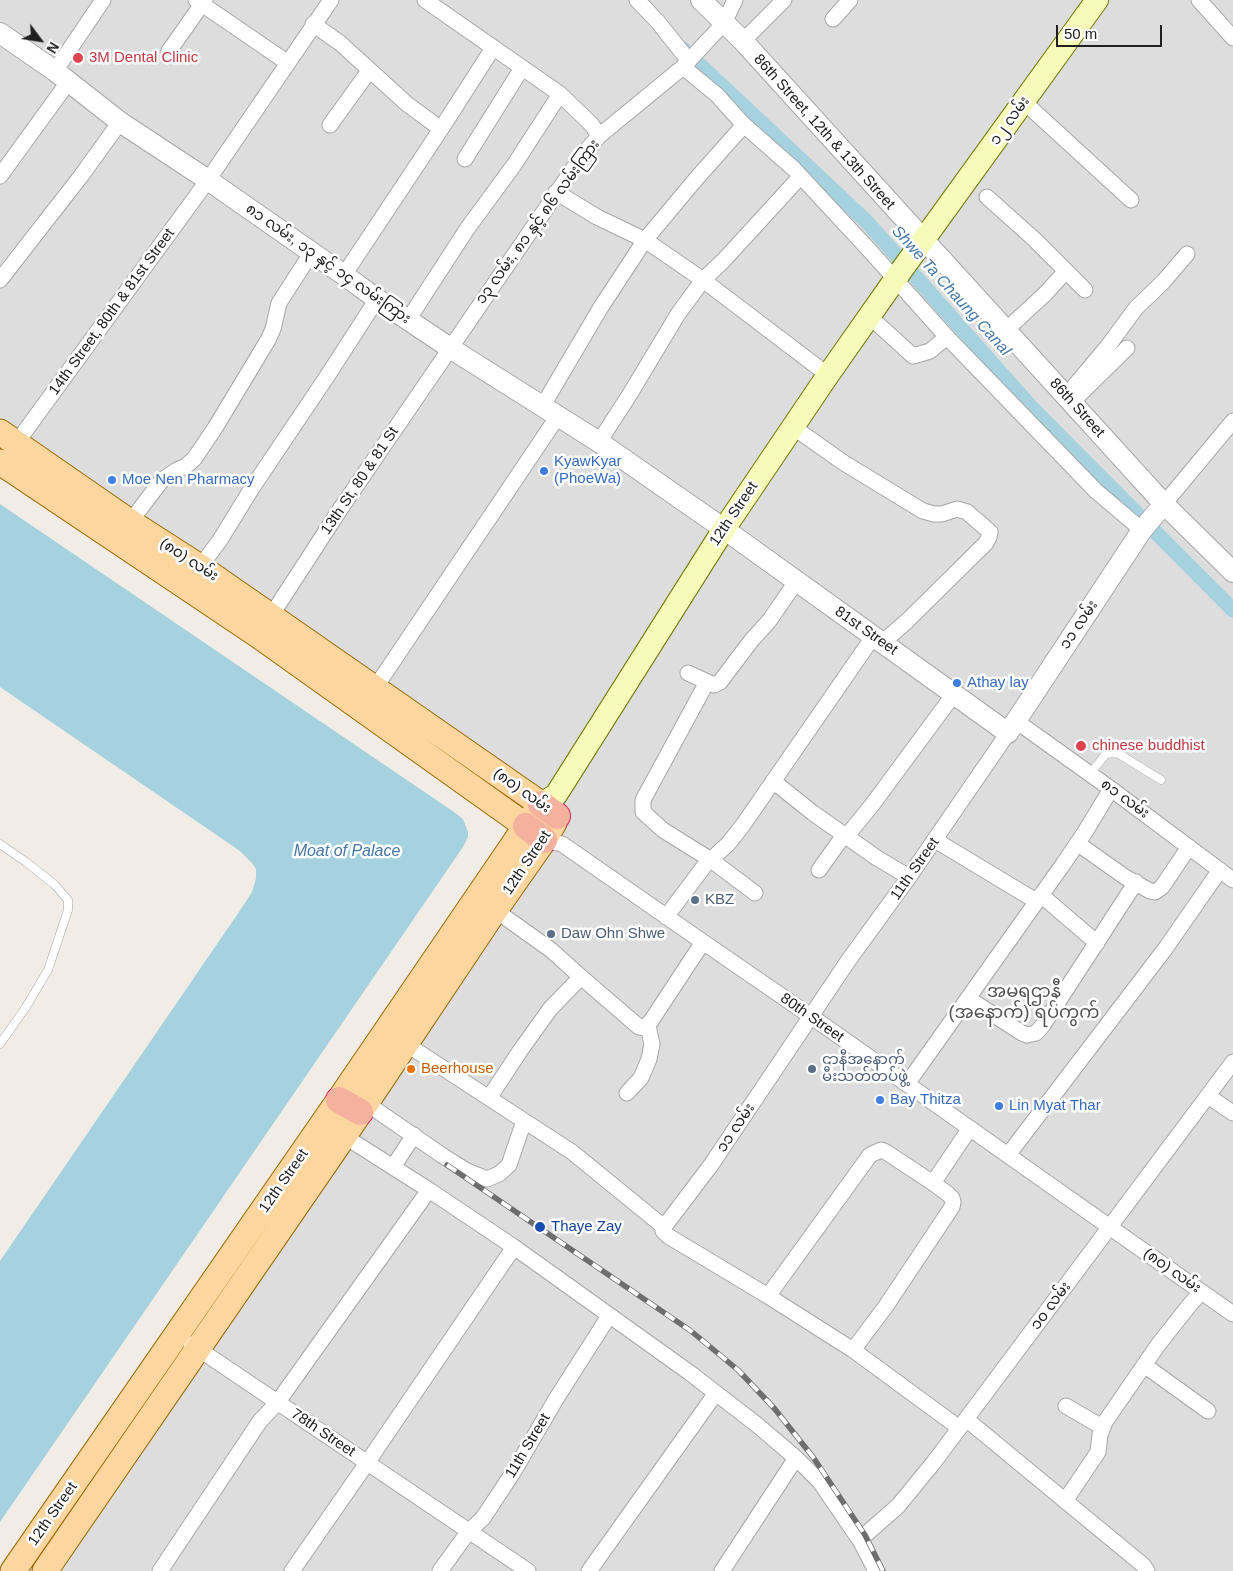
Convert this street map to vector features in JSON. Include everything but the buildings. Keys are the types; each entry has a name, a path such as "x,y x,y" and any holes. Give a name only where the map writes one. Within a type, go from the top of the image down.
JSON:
{"main road":[{"name":"၁၂ လမ်း","path":"908,262 1097,0"},
{"name":"12th Street","path":"13,1571 344,1136 355,1105 406,1044 544,837 551,805 724,529 828,374 908,262"},
{"name":"(၈၀) လမ်း","path":"4,450 130,522 200,567 265,625 375,688 551,805"},
{"name":"(၈၀) လမ်း","path":"4,450 265,625 544,837"},
{"name":"12th Street","path":"45,1571 187,1341 544,837"}],"street":[{"path":"0,176 62,76 103,0"},
{"name":"14th Street, 80th & 81st Street","path":"4,450 208,180 331,0"},
{"path":"425,0 560,94 600,136"},
{"path":"637,0 658,22 686,64 744,124 794,169 800,177 908,262 947,337 1096,491 1147,525 1233,421"},
{"name":"86th Street, 12th & 13th Street","path":"701,0 742,41 908,262"},
{"name":"၁၃ လမ်း, ၈၁ နှင့် ၈၆ လမ်းကြား","path":"450,348 584,153 600,136 686,64 724,23 735,0"},
{"path":"742,41 784,0"},
{"path":"833,19 850,0"},
{"path":"1199,0 1233,38"},
{"path":"169,51 201,2 288,63"},
{"path":"313,24 340,43 369,71 441,129"},
{"name":"၈၁ လမ်း, ၁၃ နှင့် ၁၄ လမ်းကြား","path":"0,33 62,76 120,122 208,180 377,299 598,442"},
{"path":"344,274 493,48"},
{"path":"465,159 522,68"},
{"path":"330,125 369,71"},
{"path":"408,320 467,228 514,165 560,94"},
{"path":"1024,102 1131,200"},
{"path":"0,280 81,176 120,122"},
{"path":"375,688 550,412 601,307 645,240 744,124"},
{"path":"598,442 630,394 678,314 703,280 724,260 800,177"},
{"path":"556,192 597,217 645,240 703,280 828,374"},
{"path":"987,197 1034,239 1084,290"},
{"path":"130,522 162,480 194,459 268,340 273,329 279,303 312,252"},
{"path":"1069,399 1136,308 1164,281 1187,254"},
{"name":"86th Street","path":"908,262 1006,330 1164,504 1233,572"},
{"path":"1006,330 1066,272"},
{"path":"200,567 220,540 252,488 377,299"},
{"path":"869,316 912,356 930,351 947,337"},
{"name":"13th St, 80 & 81 St","path":"265,625 450,348"},
{"path":"1069,399 1128,348"},
{"path":"666,917 705,865 728,844 877,640 907,621 986,544 989,536 990,532 967,512 957,509 942,514 923,511 844,463 793,427"},
{"name":"81st Street","path":"598,442 724,529 954,694 1012,727"},
{"name":"၁၁ လမ်း","path":"1012,727 1147,525"},
{"path":"688,673 714,685 720,682 751,641 769,621 796,582"},
{"path":"707,682 643,800 642,812 663,830 711,860 755,893"},
{"path":"819,870 844,835 850,832 872,805 954,694"},
{"name":"၈၁ လမ်း","path":"1012,727 1090,774 1233,880"},
{"name":"11th Street","path":"812,1017 848,962 935,840 1012,727"},
{"path":"773,781 844,835 909,877"},
{"path":"907,1084 1039,898 1111,789"},
{"name":"(၈၀) လမ်း","path":"544,837 551,805"},
{"name":"80th Street","path":"544,837 666,917 812,1017 1110,1227"},
{"path":"935,840 1039,898 1097,943"},
{"path":"1077,843 1125,877 1155,892 1159,890 1189,847"},
{"path":"1008,1155 1166,949 1220,870"},
{"path":"969,999 1022,1033 1027,1035 1036,1033 1136,882"},
{"path":"495,910 551,950 639,1027 644,1028 648,1026 702,942"},
{"path":"489,1098 550,1009 581,977"},
{"name":"၁၁ လမ်း","path":"666,1232 812,1017"},
{"path":"627,1093 641,1078 649,1059 652,1044 648,1026"},
{"path":"406,1044 572,1152 666,1232 853,1350 962,1423 1065,1501 1147,1571"},
{"name":"၁၀ လမ်း","path":"862,1542 865,1535 898,1506 934,1462 1233,1062"},
{"path":"1208,1096 1233,1114"},
{"path":"355,1105 414,1135 467,1171 487,1179 500,1174 509,1165 524,1121"},
{"path":"933,1182 970,1128"},
{"path":"393,1167 414,1135"},
{"path":"344,1136 514,1247 716,1392 796,1458 820,1482 862,1542 876,1571"},
{"path":"768,1296 870,1155 881,1150 886,1152 933,1182 952,1198 953,1202 952,1207 886,1306 853,1350"},
{"path":"160,1571 260,1422 277,1403 429,1190"},
{"name":"(၈၀) လမ်း","path":"1110,1227 1233,1314"},
{"path":"292,1571 368,1463 514,1247"},
{"path":"1065,1501 1098,1452 1102,1427 1172,1326 1201,1292"},
{"name":"11th Street","path":"440,1571 469,1531 483,1518 489,1509 609,1316"},
{"name":"78th Street","path":"187,1341 528,1571"},
{"path":"1144,1365 1208,1411"},
{"path":"590,1571 716,1392"},
{"path":"1066,1406 1102,1427"},
{"path":"722,1571 796,1458"}],"lane":[{"path":"1090,774 1105,755 1112,753 1118,754 1161,780"},
{"path":"0,844 43,876 63,893 68,900 68,910 48,970 31,1000 0,1044"}],"shaded area":[{"path":"0,0 1233,0 1233,1571 25,1571 533,831 0,467"}],"water":[{"name":"Moat of Palace","path":"0,504 454,812 463,819 468,837 463,847 0,1522 0,1261 241,909 252,892 256,878 256,869 240,851 0,687"}],"waterway":[{"name":"Shwe Ta Chaung Canal","path":"683,49 867,222 1031,407 1233,610"}],"railway":[{"path":"447,1165 691,1331 738,1370 774,1408 813,1457 865,1535 883,1571"}],"place":[{"name":"3M Dental Clinic","path":"78,58"},
{"name":"KyawKyar (PhoeWa)","path":"544,471"},
{"name":"Moe Nen Pharmacy","path":"112,480"},
{"name":"Athay lay","path":"957,683"},
{"name":"chinese buddhist","path":"1081,746"},
{"name":"KBZ","path":"695,900"},
{"name":"Daw Ohn Shwe","path":"551,934"},
{"name":"Beerhouse","path":"411,1069"},
{"name":"ဌာနီအနောက် မီးသတ်တပ်ဖွဲ့","path":"812,1069"},
{"name":"Bay Thitza","path":"880,1100"},
{"name":"Lin Myat Thar","path":"999,1106"},
{"name":"Thaye Zay","path":"540,1227"}],"district":[{"name":"အမရဌာနီ (အနောက်) ရပ်ကွက်","path":"1024,1002"}]}
